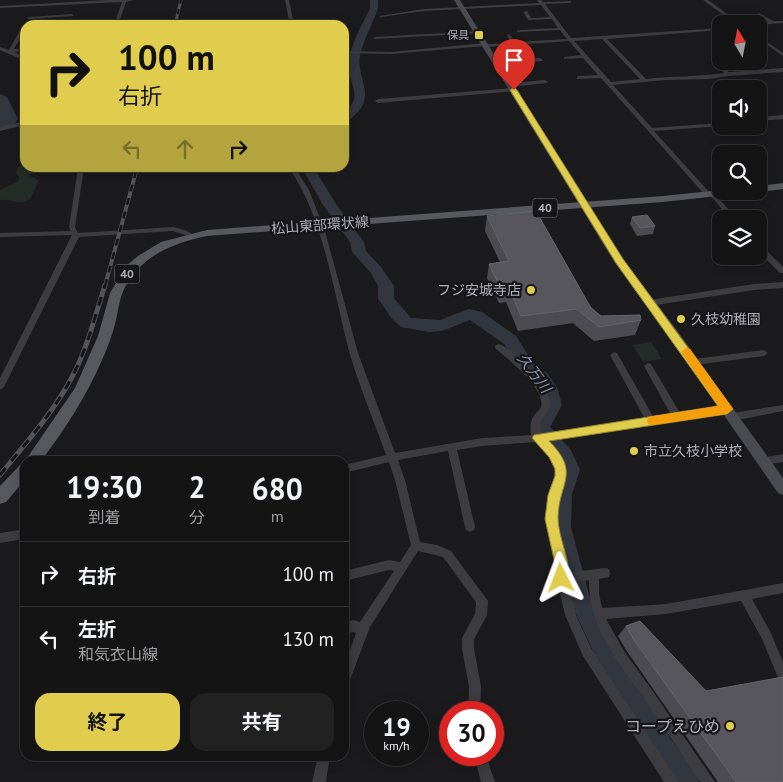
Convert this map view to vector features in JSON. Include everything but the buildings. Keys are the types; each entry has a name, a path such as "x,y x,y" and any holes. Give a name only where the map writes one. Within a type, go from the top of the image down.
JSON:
{"main road":[{"path":"460,4 619,261 694,362 783,489"},
{"path":"767,188 783,186"},
{"name":"松山東部環状線","path":"36,456 66,414 92,368 103,339 116,294 128,274 138,261 151,250 168,242 191,235 710,194"},
{"path":"0,497 20,475"}],"street":[{"path":"0,3 3,0"},
{"path":"29,18 43,0"},
{"path":"0,7 76,6 132,0"},
{"path":"287,0 291,20"},
{"path":"705,0 726,15"},
{"path":"118,20 124,1"},
{"path":"540,2 571,41 649,130 725,210"},
{"path":"382,16 460,4 570,2"},
{"path":"70,20 76,6"},
{"path":"525,12 530,19 553,18"},
{"path":"760,14 772,23"},
{"path":"29,18 72,15"},
{"path":"768,23 783,22"},
{"path":"519,32 562,29"},
{"path":"349,52 402,53 486,45 515,45 712,31"},
{"path":"375,38 478,32"},
{"path":"509,35 515,45"},
{"path":"11,51 20,38"},
{"path":"604,38 644,80"},
{"path":"15,44 20,44"},
{"path":"768,44 783,55"},
{"path":"771,46 783,45"},
{"path":"0,48 20,56"},
{"path":"11,51 20,50"},
{"path":"566,58 585,56"},
{"path":"498,64 540,60"},
{"path":"724,70 728,74"},
{"path":"609,84 783,70"},
{"path":"579,78 602,76"},
{"path":"378,101 544,82"},
{"path":"767,118 783,117"},
{"path":"0,129 20,124"},
{"path":"649,130 712,126"},
{"path":"0,387 75,234 72,227 80,172"},
{"path":"295,172 309,195 323,224 322,231 354,353 393,458 416,546 374,608 363,628 349,667"},
{"path":"0,235 75,234 173,229 183,230 191,235"},
{"path":"767,256 783,271"},
{"path":"649,302 754,287 783,286"},
{"path":"499,347 516,360 521,369 540,387 545,398 544,408 535,420 535,434 544,437 562,469 562,476 554,495 552,519 562,564 559,569 563,578 570,616 577,634 672,782"},
{"path":"694,362 764,353"},
{"path":"615,355 623,380 651,421"},
{"path":"648,366 677,417"},
{"path":"349,468 482,442 544,437 677,417 783,408"},
{"path":"452,447 470,527"},
{"path":"764,462 783,458"},
{"path":"0,538 20,535"},
{"path":"416,546 447,554 482,601 482,615 468,638 475,687 474,701"},
{"path":"349,575 388,565 403,566"},
{"path":"563,578 596,574 593,588 600,614 612,644 708,782"},
{"path":"600,614 666,609 783,588"},
{"path":"744,595 766,635 783,676"},
{"path":"349,627 363,628"},
{"path":"319,782 323,761"},
{"path":"483,766 488,782"}],"shaded area":[{"path":"0,94 7,97 18,119 14,125 0,128"},
{"path":"20,166 20,172 31,172 30,176 39,180 30,199 23,202 0,200 0,190 19,181 16,173"},
{"path":"651,342 662,359 643,362 633,345"}],"waterway":[{"name":"久万川","path":"349,114 359,102 361,95 355,75 355,56 374,8 374,0"},
{"name":"久万川","path":"310,172 330,205 357,242 359,252 376,270 386,286 386,299 398,315 407,323 429,326 442,325 469,314 476,316 510,340 527,367 541,378 551,392 553,405 541,427 542,432 564,456 570,470 562,494 561,527 579,597 602,645 653,722 657,742 686,782"}],"railway":[{"path":"176,20 181,0"},
{"path":"105,286 136,172"},
{"path":"0,475 47,417 64,392 77,368 86,345 105,285"}],"slow traffic":[{"path":"653,421 727,409 686,352"}],"place":[{"name":"保具","path":"479,35"},
{"name":"フジ安城寺店","path":"531,290"},
{"name":"久枝幼稚園","path":"681,319"},
{"name":"市立久枝小学校","path":"634,451"},
{"name":"コープえひめ","path":"730,726"}],"route":[{"path":"514,90 619,261 727,409 594,431 538,438 553,453 562,469 562,476 554,495 552,519 562,564 559,569 561,578"}]}
